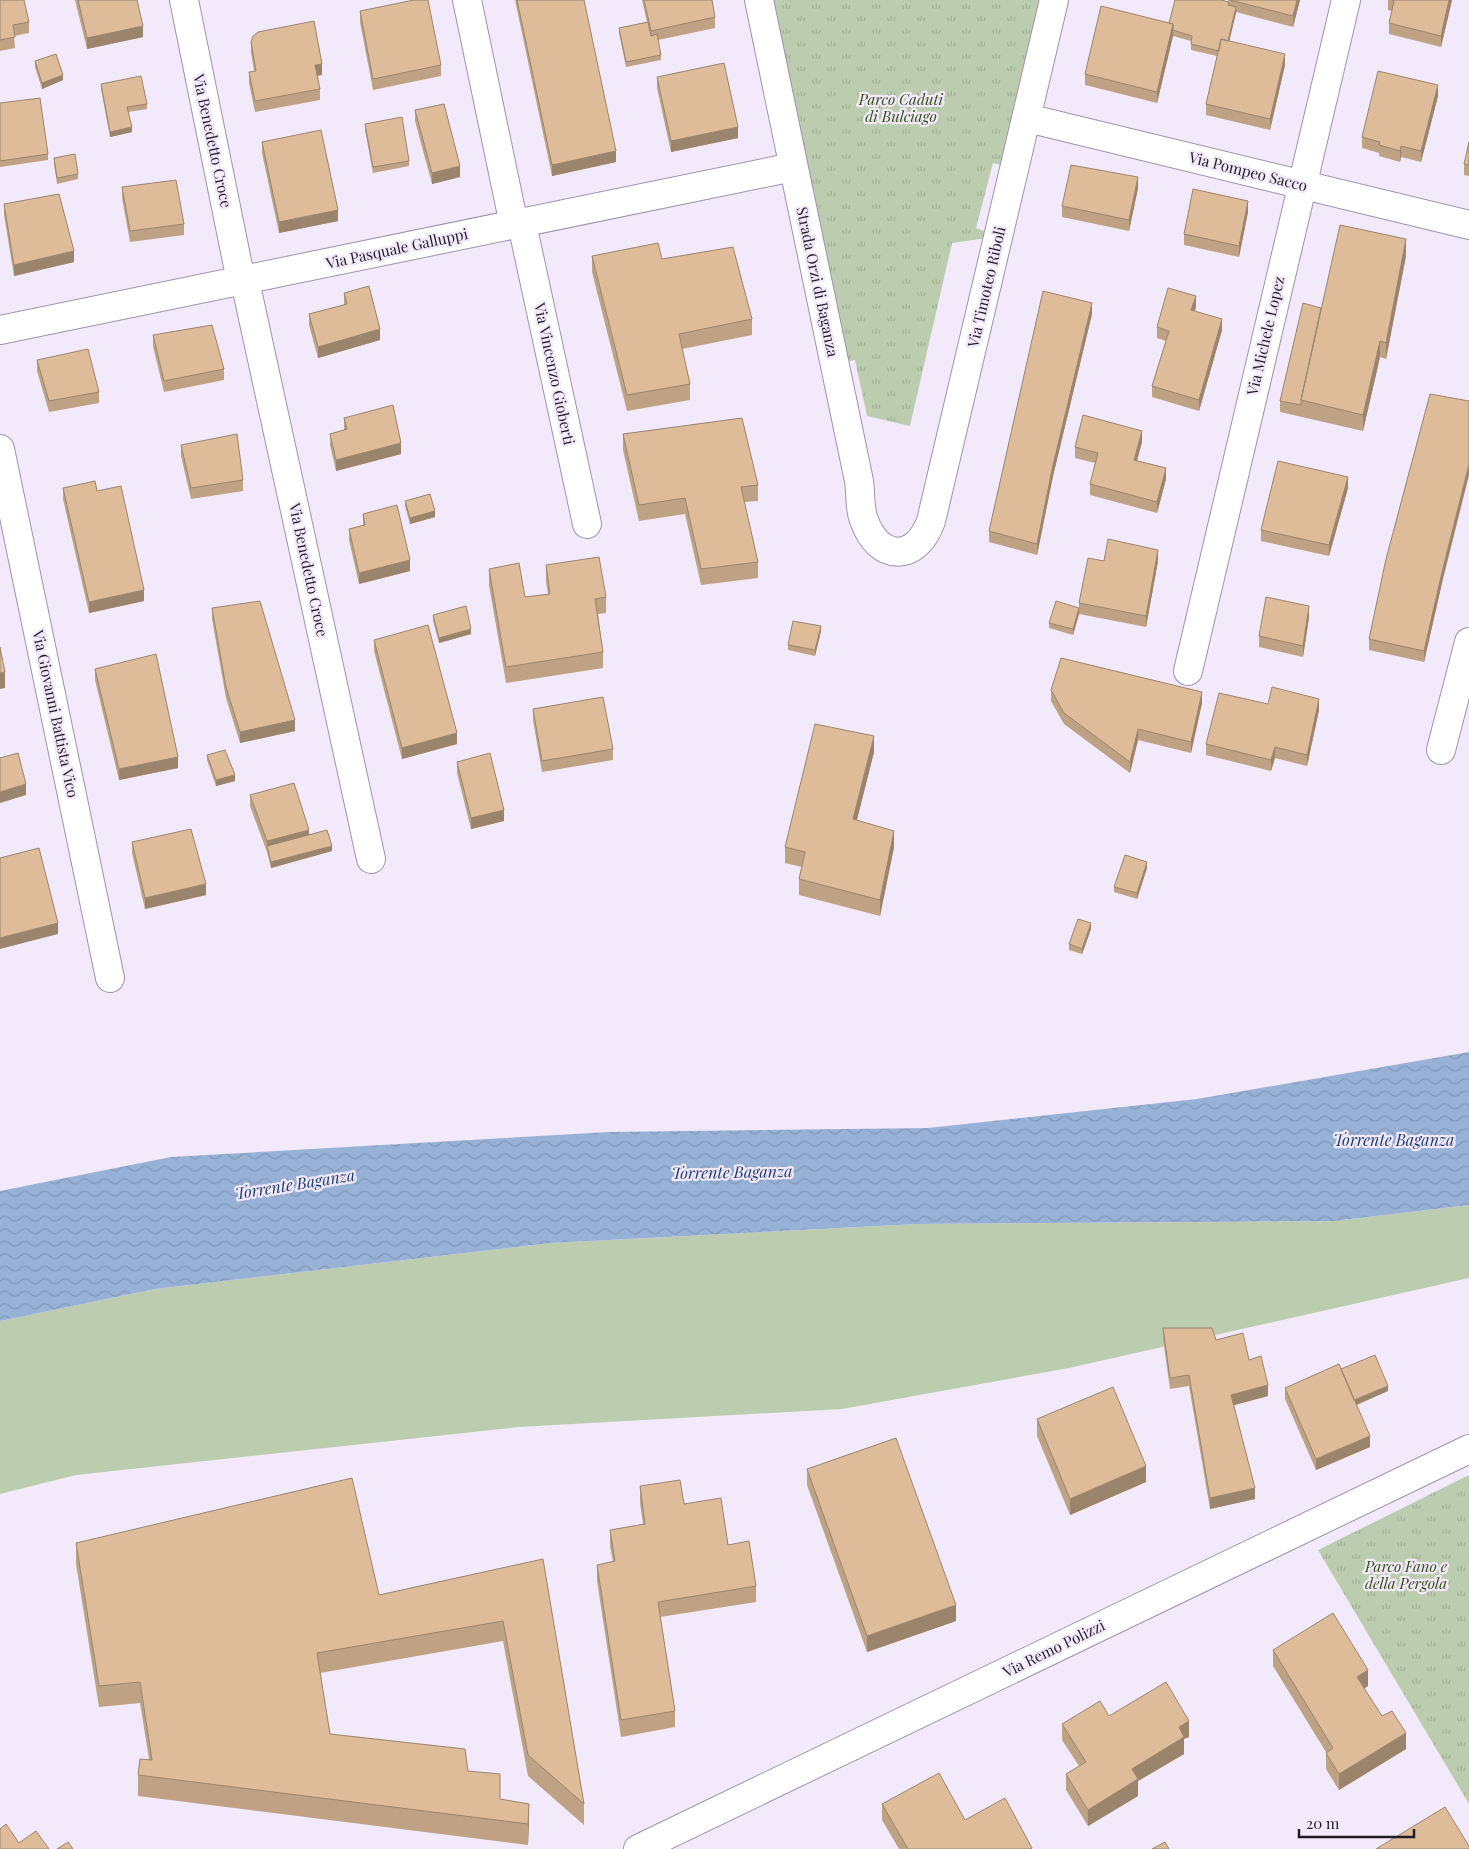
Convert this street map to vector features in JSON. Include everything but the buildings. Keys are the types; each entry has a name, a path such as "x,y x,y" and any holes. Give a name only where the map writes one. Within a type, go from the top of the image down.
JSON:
{"street":[{"name":"Via Benedetto Croce","path":"184,0 243,281 371,859"},
{"name":"Via Vincenzo Gioberti","path":"468,0 587,524"},
{"name":"Strada Orzi di Baganza","path":"759,0 859,481 861,513 875,540 887,550 893,552"},
{"name":"Via Timoteo Riboli","path":"893,552 900,553 912,549 926,534 931,521 1054,0"},
{"name":"Via Michele Lopez","path":"1188,671 1301,184 1346,0"},
{"name":"Via Pompeo Sacco","path":"1027,118 1469,225"},
{"name":"Via Pasquale Galluppi","path":"0,330 793,167"},
{"name":"Via Giovanni Battista Vico","path":"0,449 110,978"},
{"path":"1441,750 1469,642"},
{"name":"Via Remo Polizzi","path":"638,1849 1469,1449"}],"green space":[{"name":"Parco Caduti di Bulciago","path":"770,0 1043,0 1005,166 993,163 976,228 987,232 987,238 952,243 910,426 867,416 855,360 844,362"},
{"path":"1469,1205 1469,1278 1069,1368 842,1409 519,1427 76,1475 0,1494 0,1321 155,1289 551,1243 917,1224 1334,1221"},
{"name":"Parco Fano e della Pergola","path":"1469,1475 1469,1804 1318,1550"}],"water":[{"name":"Torrente Baganza","path":"1469,1052 1469,1205 1334,1221 917,1224 551,1243 155,1289 0,1321 0,1191 171,1157 609,1132 928,1128 1197,1099"}]}
